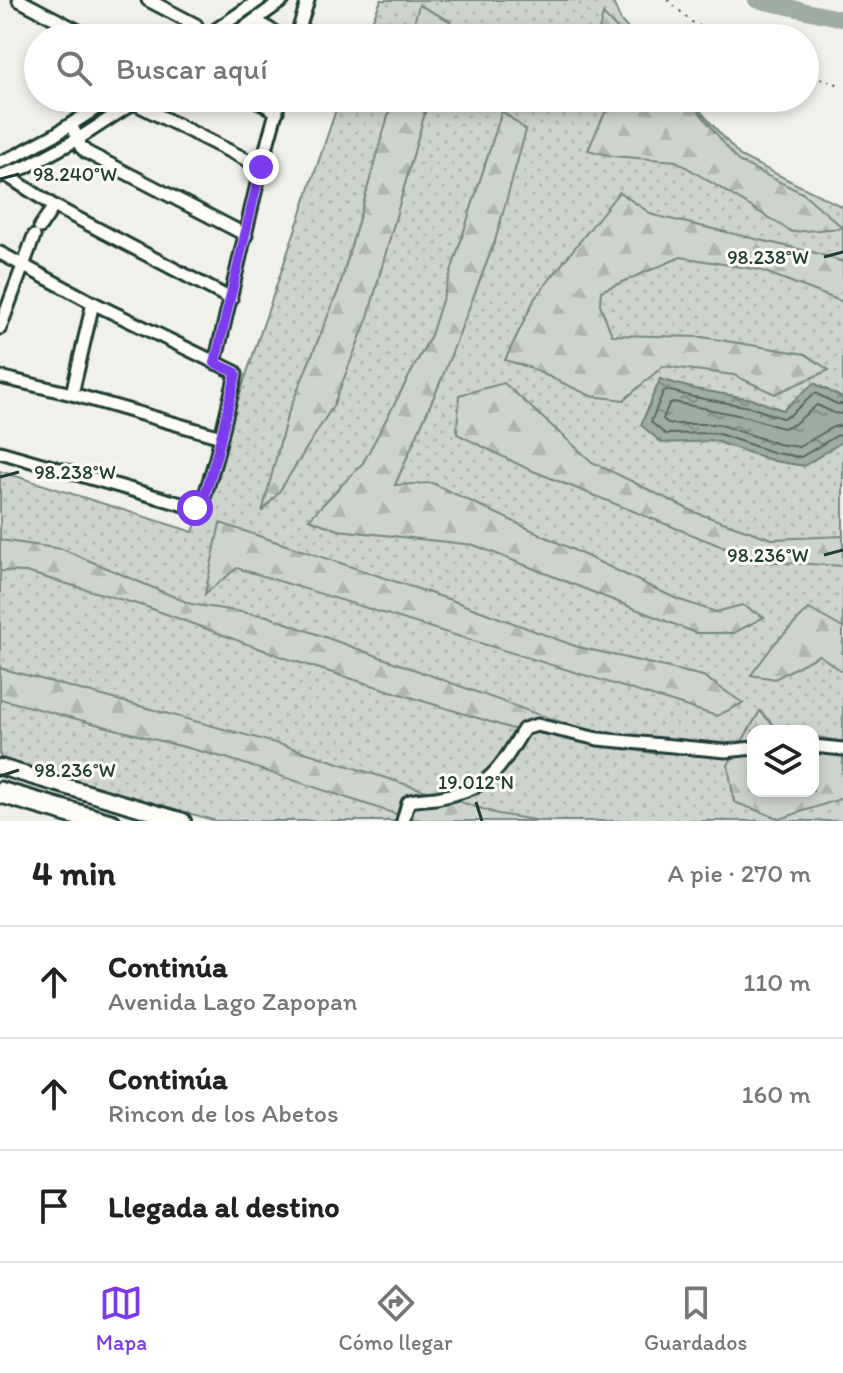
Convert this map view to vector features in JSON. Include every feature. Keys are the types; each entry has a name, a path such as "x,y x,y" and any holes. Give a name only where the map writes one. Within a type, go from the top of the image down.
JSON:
{"main road":[{"path":"0,769 183,821"},
{"path":"0,795 89,821"}],"street":[{"path":"19,0 65,24"},
{"path":"148,0 194,24"},
{"path":"224,24 259,0"},
{"path":"249,24 283,0"},
{"path":"300,24 308,0"},
{"path":"255,20 261,24"},
{"path":"0,162 92,112"},
{"path":"3,175 26,167 78,139 118,112"},
{"path":"160,112 261,167"},
{"path":"215,363 277,112"},
{"path":"89,114 97,125"},
{"path":"71,124 86,152 246,235"},
{"path":"3,175 54,206 231,299"},
{"path":"0,328 4,302 37,232 54,206"},
{"path":"0,253 236,374 202,505 195,508 0,452"},
{"path":"72,394 93,303"},
{"path":"0,377 72,394 221,437"},
{"path":"403,821 410,801 471,789 487,781 498,770 524,729 530,726 598,739 726,751 747,749"},
{"path":"819,747 843,749"},
{"path":"0,769 176,821"},
{"path":"0,788 114,821"}],"path":[{"path":"668,0 696,24"},
{"path":"819,78 843,86"}],"green space":[{"path":"381,0 612,0 624,24 371,24"},
{"path":"419,5 450,21 449,24 414,24"},
{"path":"603,14 613,24 600,24"},
{"path":"335,112 701,112 740,156 843,207 843,821 216,821 0,759 0,471 193,532"},
{"path":"389,112 425,112 368,317 333,406 279,492 262,512 287,416 339,289"},
{"path":"503,112 526,130 495,241 442,378 395,485 432,483 677,599 716,612 742,605 764,617 734,633 696,633 474,545 338,530 309,519 363,463 431,335"},
{"path":"605,112 699,112 738,161 804,194 843,228 792,232 676,161 612,156 588,150"},
{"path":"619,192 653,215 843,262 843,302 760,270 681,257 601,291 600,304 612,335 702,337 805,354 829,370 775,394 734,375 663,366 624,400 591,396 528,367 505,360 535,298"},
{"path":"504,383 592,462 694,512 772,539 843,536 843,566 758,561 528,469 457,434 459,395"},
{"path":"220,523 451,600 575,646 703,676 743,703 717,716 237,568 205,594"},
{"path":"0,540 62,549 191,604 267,616 657,754 513,729 288,659 147,607 26,572 0,571"},
{"path":"809,609 843,628 843,672 819,655 775,679 751,675 775,643"},
{"path":"0,668 286,746 498,814 541,821 427,821 405,817 226,758 0,699"},
{"path":"760,711 773,725 752,725"},
{"path":"747,733 747,797 819,797 819,737 843,742 843,798 780,819 734,802 728,765"}],"water":[{"path":"660,379 752,399 783,410 814,383 843,398 843,438 804,466 774,461 715,441 662,443 641,425"}],"waterway":[{"path":"756,0 843,19"}],"route":[{"path":"195,508 202,505 236,374 215,363 261,167"}]}
